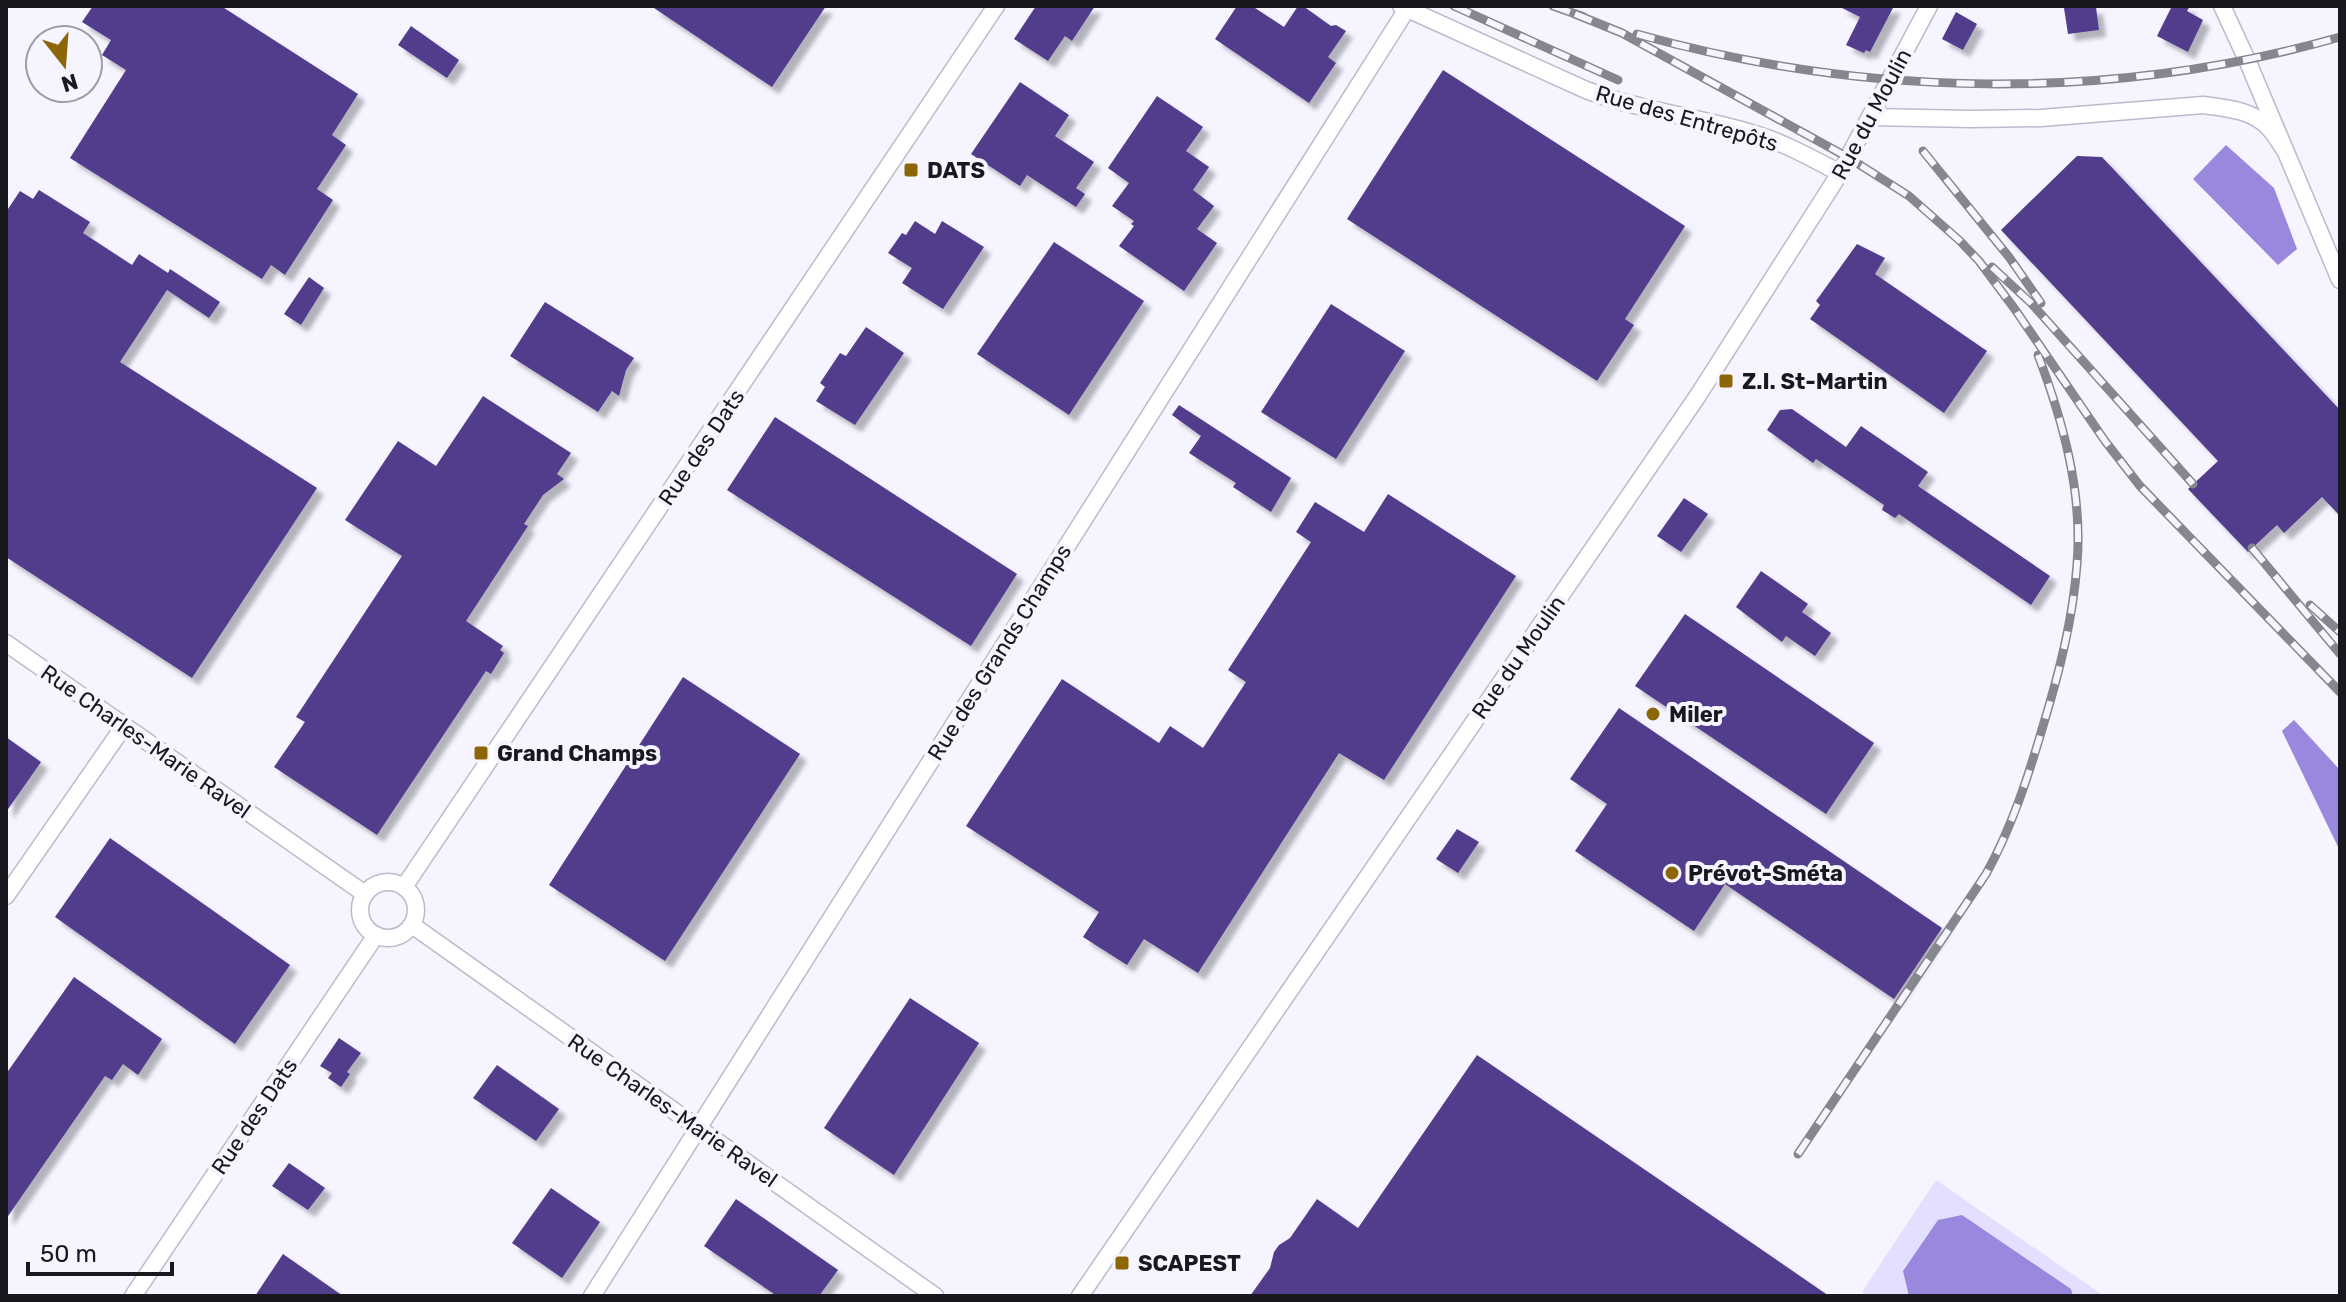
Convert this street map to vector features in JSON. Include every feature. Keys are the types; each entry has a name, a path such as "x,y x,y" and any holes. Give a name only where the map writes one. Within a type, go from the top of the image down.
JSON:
{"street":[{"name":"Rue des Dats","path":"404,887 996,6"},
{"name":"Rue du Moulin","path":"1080,1295 1697,397 1840,173 1929,6"},
{"path":"2222,6 2340,280"},
{"name":"Rue des Entrepôts","path":"1404,8 1606,98 1755,134 1793,148 1840,173"},
{"name":"Rue des Grands Champs","path":"592,1296 1404,8"},
{"path":"1871,117 2041,118 2203,105 2230,108 2250,115 2269,127 2284,149"},
{"name":"Rue Charles-Marie Ravel","path":"6,643 365,894"},
{"path":"6,896 124,726"},
{"path":"379,883 396,883 404,887 411,893 416,909 412,925 392,938 376,935 362,921 361,902 365,894 379,883"},
{"name":"Rue Charles-Marie Ravel","path":"412,925 935,1296"},
{"name":"Rue des Dats","path":"133,1296 376,935"}],"shaded area":[{"path":"2226,145 2274,188 2297,249 2278,265 2193,179"},
{"path":"2294,720 2340,770 2340,851 2282,731"},
{"path":"1936,1180 2104,1296 1868,1296 1862,1292"},
{"path":"1962,1215 2071,1289 2073,1296 1909,1296 1903,1271 1938,1220"}],"building":[{"path":"93,6 221,6 358,94 332,135 346,145 317,189 333,200 285,275 271,265 262,279 70,158 126,70 104,56 111,40 104,36 104,24 82,22"},
{"path":"651,6 826,6 772,87"},
{"path":"1036,6 1095,6 1072,41 1065,36 1048,61 1014,39"},
{"path":"1237,6 1252,6 1284,27 1298,6 1303,6 1331,26 1336,25 1346,31 1328,57 1336,63 1309,103 1215,39"},
{"path":"1838,6 1894,6 1870,52 1866,50 1864,53 1846,45 1860,17"},
{"path":"2172,6 2190,6 2187,11 2203,20 2188,52 2157,36"},
{"path":"2096,7 2099,30 2068,34 2064,8"},
{"path":"1956,12 1977,24 1963,50 1942,39"},
{"path":"411,26 459,60 447,78 398,45"},
{"path":"1443,70 1685,226 1625,319 1634,325 1597,381 1347,219"},
{"path":"1020,82 1069,115 1055,136 1094,162 1076,188 1085,194 1076,207 1027,175 1020,186 971,154"},
{"path":"1157,96 1203,127 1186,151 1209,167 1193,190 1214,206 1197,229 1217,243 1184,291 1119,246 1134,226 1131,224 1134,221 1112,206 1129,183 1108,168"},
{"path":"2077,156 2102,157 2340,410 2340,516 2322,497 2284,533 2277,525 2248,552 2188,489 2218,461 2001,230"},
{"path":"39,190 90,222 83,233 132,265 139,254 168,273 170,269 220,302 209,318 167,290 120,362 317,488 192,678 6,557 6,212 20,191 33,199"},
{"path":"915,221 935,234 942,221 984,247 943,309 902,283 912,268 888,253"},
{"path":"1054,242 1144,301 1069,415 977,354"},
{"path":"1857,244 1885,258 1875,274 1987,351 1944,413 1810,319 1820,305 1816,301"},
{"path":"309,277 324,288 301,325 284,314"},
{"path":"545,302 634,358 626,370 619,396 612,391 598,412 510,356"},
{"path":"1331,304 1405,351 1336,459 1261,412"},
{"path":"866,327 904,353 855,425 816,401 825,387 820,383 840,353 846,356"},
{"path":"483,396 571,453 557,474 564,479 543,495 524,524 528,526 466,621 503,646 500,650 504,653 491,674 486,671 377,835 274,767 305,722 296,717 402,556 345,520 398,441 436,466"},
{"path":"1179,405 1291,478 1271,512 1233,487 1236,483 1189,453 1201,436 1172,415"},
{"path":"1792,409 1846,447 1861,426 1928,472 1918,486 2050,576 2031,605 1899,514 1895,518 1882,510 1884,505 1816,459 1813,463 1767,430 1780,410"},
{"path":"775,417 1017,574 971,646 727,490"},
{"path":"1388,494 1516,576 1384,780 1339,753 1198,973 1144,939 1127,965 1083,937 1099,912 966,826 1062,679 1159,743 1170,726 1203,748 1246,682 1228,670 1311,542 1296,532 1315,502 1364,532"},
{"path":"1684,498 1708,514 1681,552 1657,536"},
{"path":"1761,571 1808,604 1802,612 1831,633 1815,656 1786,636 1782,642 1736,607"},
{"path":"1685,614 1874,743 1826,814 1635,686"},
{"path":"683,677 800,754 665,961 549,885"},
{"path":"1619,708 1942,928 1894,999 1725,884 1694,931 1575,851 1607,804 1570,779"},
{"path":"6,737 41,762 6,812"},
{"path":"1457,829 1479,842 1458,873 1436,859"},
{"path":"110,838 290,965 235,1044 55,917"},
{"path":"74,977 162,1039 138,1075 123,1064 112,1080 105,1076 6,1219 6,1074"},
{"path":"910,998 979,1043 894,1175 824,1128"},
{"path":"339,1038 361,1053 347,1072 350,1074 341,1087 328,1078 332,1073 320,1066"},
{"path":"1477,1055 1829,1296 1250,1296 1270,1268 1274,1252 1290,1238 1317,1199 1358,1228"},
{"path":"497,1065 559,1109 536,1141 473,1098"},
{"path":"289,1163 325,1188 308,1210 272,1186"},
{"path":"551,1188 600,1222 562,1278 512,1243"},
{"path":"736,1199 838,1270 819,1296 777,1296 704,1246"},
{"path":"283,1254 343,1296 255,1296"}],"railway":[{"path":"1454,6 1618,80"},
{"path":"1553,6 1584,17"},
{"path":"1575,14 1622,33 1849,158 1909,196 1960,241 2014,308 2105,441 2140,486 2340,692"},
{"path":"1637,34 1724,55 1811,71 1900,80 1988,84 2077,81 2166,73 2253,58 2340,37"},
{"path":"1923,151 2009,257 2041,303"},
{"path":"1992,267 2031,303 2193,484"},
{"path":"1798,1154 1986,874 2012,820 2037,745 2069,625 2078,537 2069,458 2038,355"},
{"path":"2252,548 2340,654"},
{"path":"2310,605 2340,632"}],"place":[{"name":"DATS","path":"911,170"},
{"name":"Z.I. St-Martin","path":"1726,381"},
{"name":"Miler","path":"1653,714"},
{"name":"Grand Champs","path":"481,753"},
{"name":"Prévot-Sméta","path":"1672,873"},
{"name":"SCAPEST","path":"1122,1263"}]}
